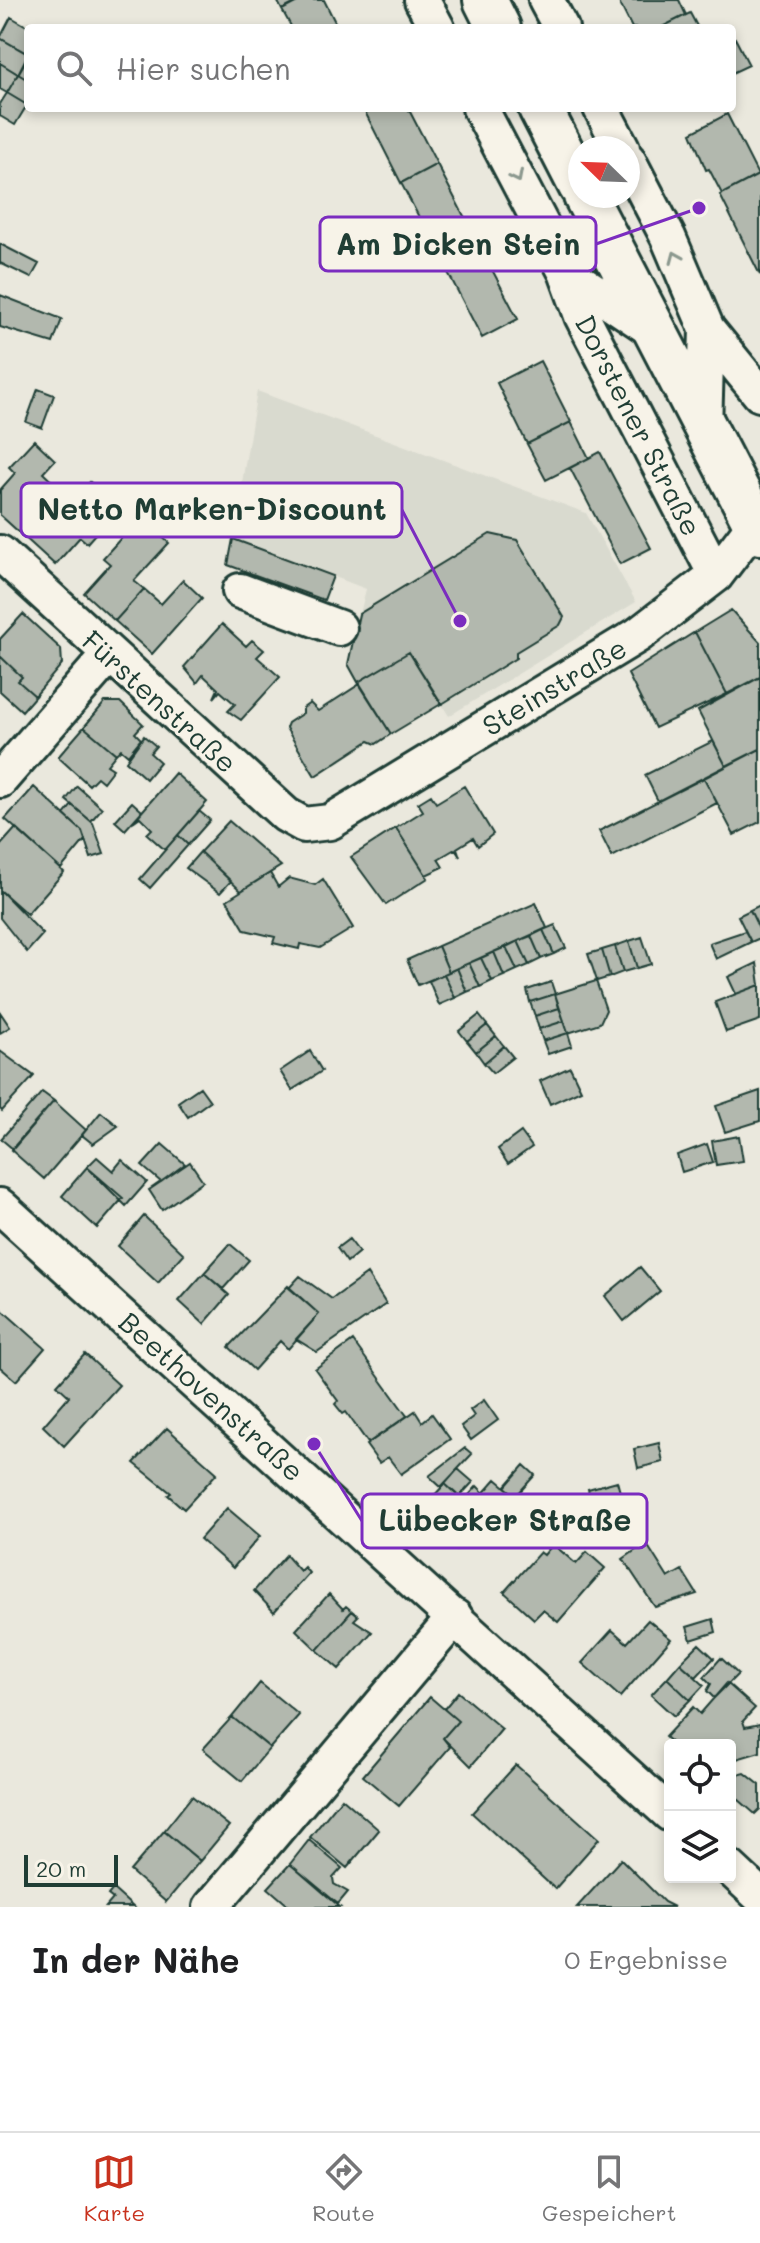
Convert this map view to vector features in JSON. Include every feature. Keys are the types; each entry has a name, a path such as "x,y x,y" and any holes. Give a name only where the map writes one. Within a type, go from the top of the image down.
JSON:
{"main road":[{"path":"485,0 497,24"},
{"path":"542,112 568,163"},
{"name":"Dorstener Straße","path":"591,208 704,428 758,524"}],"street":[{"path":"422,0 435,24"},
{"path":"546,0 559,24"},
{"name":"Dorstener Straße","path":"482,112 566,272 582,316 716,575"},
{"path":"603,112 616,136"},
{"name":"Dorstener Straße","path":"640,183 668,237 707,329 704,428"},
{"name":"Dorstener Straße","path":"566,272 657,333"},
{"path":"707,329 760,394"},
{"name":"Steinstraße","path":"330,822 612,652 716,575 758,524"},
{"name":"Fürstenstraße","path":"0,553 108,656 286,815 304,825 330,822"},
{"path":"240,591 339,628"},
{"path":"0,780 108,656"},
{"name":"Beethovenstraße","path":"0,1206 667,1811"},
{"path":"211,1907 455,1617"},
{"path":"736,1874 760,1896"}],"shaded area":[{"path":"257,391 586,513 636,602 449,716 409,652 358,682 348,664 366,589 233,538"}],"building":[{"path":"277,0 301,0 282,10"},
{"path":"301,0 324,0 336,24 290,24 282,10"},
{"path":"618,0 679,0 686,15 668,24 630,24"},
{"path":"690,13 696,24 668,24"},
{"path":"11,17 24,25 24,52 0,38"},
{"path":"0,38 24,52 24,62 18,74 0,63"},
{"path":"736,40 749,65 736,71"},
{"path":"0,63 18,74 7,93 0,89"},
{"path":"24,64 24,78 18,74"},
{"path":"18,74 24,78 24,103 7,93"},
{"path":"7,93 24,103 24,110 15,125 0,116 0,104"},
{"path":"365,112 410,112 437,164 401,183"},
{"path":"727,114 758,175 722,194 709,169 706,170 691,133"},
{"path":"437,164 478,243 442,261 401,183"},
{"path":"760,174 760,275 720,195"},
{"path":"478,243 518,319 482,338 442,261"},
{"path":"0,244 39,264 31,278 0,263"},
{"path":"0,295 62,319 53,343 0,327"},
{"path":"540,361 571,422 527,444 497,383"},
{"path":"38,389 54,395 42,428 26,422"},
{"path":"571,422 589,458 546,480 527,444"},
{"path":"34,440 55,460 43,473 61,490 21,534 0,515 0,490 15,473 9,467"},
{"path":"600,452 651,548 620,564 570,468"},
{"path":"90,482 118,508 87,543 80,537 55,565 21,534 48,505 59,516"},
{"path":"140,517 169,543 134,581 144,589 115,621 84,593 110,564 103,558"},
{"path":"490,534 517,540 564,617 560,625 516,652 516,658 442,704 409,652 358,682 348,664 359,614"},
{"path":"233,539 333,576 324,600 228,565"},
{"path":"183,580 202,598 152,654 115,621 144,589 161,604"},
{"path":"731,610 760,642 760,677 727,694 695,632"},
{"path":"23,614 61,649 62,664 35,696 18,681 22,677 0,656 0,639"},
{"path":"222,624 246,646 252,640 264,650 257,657 280,677 241,720 228,711 235,704 220,691 214,698 218,689 203,675 197,683 184,667"},
{"path":"695,632 727,694 655,728 628,674"},
{"path":"409,652 441,704 391,734 358,682"},
{"path":"0,656 22,677 18,681 35,696 22,711 0,691"},
{"path":"760,677 760,749 726,766 698,711"},
{"path":"360,684 391,734 376,744 369,741 315,776 286,728 288,723 303,713 303,708 310,703 318,711"},
{"path":"105,702 120,702 143,724 135,733 141,739 128,755 121,749 116,754 84,727"},
{"path":"84,727 116,754 107,765 113,769 103,782 97,777 89,785 58,757"},
{"path":"144,736 156,746 150,753 160,762 146,779 126,761"},
{"path":"713,741 726,766 658,801 645,775"},
{"path":"760,749 760,822 734,835 704,778"},
{"path":"175,773 207,802 165,850 147,834 152,829 140,817 133,822"},
{"path":"704,778 717,803 612,857 599,831"},
{"path":"77,786 102,808 91,821 66,800"},
{"path":"464,786 493,834 478,846 473,838 457,848 460,857 455,849 438,859 443,867 426,875 396,828 423,811 418,803 431,795 436,803"},
{"path":"34,787 82,831 85,840 61,869 5,819"},
{"path":"132,802 142,811 125,830 115,821"},
{"path":"72,805 93,823 104,854 91,858 82,831 64,815"},
{"path":"199,811 210,820 188,845 178,835"},
{"path":"229,821 281,866 241,891 200,852"},
{"path":"16,828 64,872 27,914 0,890 0,846"},
{"path":"396,828 428,878 386,905 351,857"},
{"path":"178,835 188,845 150,888 140,879"},
{"path":"200,852 231,881 220,893 186,868"},
{"path":"270,873 278,887 289,878 315,885 323,879 353,928 320,948 300,944 299,949 273,943 275,937 245,930 227,900"},
{"path":"0,890 43,934 27,952 0,918"},
{"path":"536,903 547,928 449,972 438,946"},
{"path":"760,905 760,931 750,910"},
{"path":"750,910 760,931 760,938 751,942 738,916"},
{"path":"555,925 566,948 554,954 543,930"},
{"path":"543,930 554,954 541,959 531,936"},
{"path":"745,931 751,942 716,959 709,943"},
{"path":"531,936 541,959 529,965 518,941"},
{"path":"642,937 651,964 637,968 629,941"},
{"path":"518,941 529,965 517,970 506,947"},
{"path":"629,941 637,968 623,972 615,946"},
{"path":"438,946 449,972 418,985 407,960"},
{"path":"615,946 623,972 610,977 602,950"},
{"path":"506,947 517,970 504,976 494,952"},
{"path":"602,950 610,977 597,981 588,954"},
{"path":"494,952 504,976 492,981 481,958"},
{"path":"481,958 492,981 480,987 469,963"},
{"path":"469,963 480,987 467,992 457,968"},
{"path":"757,963 760,985 736,994 728,977"},
{"path":"457,968 467,992 455,998 444,974"},
{"path":"444,974 455,998 439,1005 429,981"},
{"path":"596,981 606,1010 600,1023 568,1033 555,994"},
{"path":"551,982 555,994 530,1002 527,990"},
{"path":"760,985 760,1020 726,1032 715,1002"},
{"path":"555,994 559,1008 535,1016 530,1002"},
{"path":"559,1008 564,1021 539,1029 535,1016"},
{"path":"0,1012 10,1027 0,1033"},
{"path":"479,1015 487,1025 467,1041 459,1031"},
{"path":"564,1021 568,1033 543,1041 539,1029"},
{"path":"487,1025 496,1036 476,1052 467,1041"},
{"path":"568,1033 572,1046 548,1054 543,1041"},
{"path":"496,1036 504,1046 484,1063 476,1052"},
{"path":"504,1046 513,1057 493,1073 484,1063"},
{"path":"0,1051 34,1076 2,1111 0,1109"},
{"path":"310,1051 322,1071 292,1090 280,1071"},
{"path":"570,1067 581,1090 550,1104 540,1081"},
{"path":"200,1087 210,1101 188,1117 178,1102"},
{"path":"760,1091 760,1121 725,1132 716,1106"},
{"path":"42,1092 54,1101 13,1149 1,1139"},
{"path":"54,1101 86,1130 44,1179 11,1150"},
{"path":"101,1112 118,1126 93,1144 82,1135"},
{"path":"521,1132 532,1147 508,1164 498,1149"},
{"path":"739,1136 743,1161 716,1165 712,1141"},
{"path":"162,1144 185,1164 161,1182 142,1166"},
{"path":"707,1144 713,1162 682,1172 677,1155"},
{"path":"97,1157 113,1171 122,1160 147,1182 126,1206 87,1167"},
{"path":"190,1162 203,1181 162,1210 149,1190"},
{"path":"87,1167 123,1198 97,1228 62,1196"},
{"path":"144,1216 184,1254 158,1283 118,1246"},
{"path":"349,1239 359,1252 347,1262 337,1248"},
{"path":"230,1244 249,1260 223,1289 204,1273"},
{"path":"640,1267 660,1291 624,1321 605,1296"},
{"path":"204,1273 229,1295 204,1324 179,1301"},
{"path":"367,1274 386,1304 317,1352 296,1339 319,1314 289,1288 300,1276 332,1299"},
{"path":"288,1286 319,1314 288,1349 280,1341 254,1370 229,1347"},
{"path":"0,1308 45,1348 16,1381 0,1367"},
{"path":"353,1341 407,1416 368,1443 346,1412 343,1414 335,1404 338,1401 315,1369"},
{"path":"85,1354 119,1385 64,1446 43,1426 69,1396 57,1385"},
{"path":"484,1400 498,1420 471,1440 461,1426 474,1416 470,1410"},
{"path":"415,1411 422,1422 432,1414 450,1439 401,1474 388,1457 379,1463 366,1445"},
{"path":"167,1428 217,1473 184,1509 168,1495 171,1493 134,1463"},
{"path":"659,1443 663,1462 638,1468 634,1449"},
{"path":"465,1448 472,1454 441,1487 429,1476"},
{"path":"524,1465 535,1475 516,1496 505,1487"},
{"path":"458,1469 473,1482 459,1497 445,1484"},
{"path":"496,1479 516,1496 490,1526 483,1520 456,1550 416,1515 445,1484 471,1507"},
{"path":"617,1481 626,1515 597,1523 588,1489"},
{"path":"477,1486 484,1493 471,1507 464,1501"},
{"path":"227,1508 260,1536 233,1568 200,1539"},
{"path":"646,1543 668,1578 682,1570 697,1594 655,1607 623,1559"},
{"path":"553,1544 576,1564 587,1552 605,1568 558,1622 543,1610 534,1619 504,1592 540,1552 544,1555"},
{"path":"286,1555 300,1571 304,1567 309,1573 274,1612 254,1591"},
{"path":"329,1594 343,1609 346,1606 352,1611 317,1650 296,1630"},
{"path":"352,1611 358,1616 354,1620 372,1632 339,1669 317,1650"},
{"path":"713,1619 716,1632 691,1640 687,1627"},
{"path":"648,1620 671,1639 620,1697 582,1663 612,1630 627,1643"},
{"path":"699,1644 714,1658 696,1677 680,1663"},
{"path":"721,1658 738,1674 714,1698 707,1691 711,1684 704,1677"},
{"path":"680,1663 704,1685 690,1700 667,1678"},
{"path":"667,1678 690,1700 674,1716 651,1695"},
{"path":"260,1683 299,1715 270,1748 232,1717"},
{"path":"727,1683 755,1708 743,1721 745,1727 760,1724 760,1752 736,1759 736,1739 665,1737 693,1707 700,1714"},
{"path":"458,1692 502,1729 471,1766 443,1738 458,1721 444,1709"},
{"path":"430,1697 458,1721 443,1738 450,1747 399,1806 363,1776"},
{"path":"232,1717 270,1748 242,1781 203,1749"},
{"path":"516,1765 599,1839 555,1889 472,1813"},
{"path":"745,1773 760,1785 760,1809 755,1814 736,1797 736,1775"},
{"path":"192,1796 229,1826 200,1861 164,1831"},
{"path":"342,1798 379,1830 347,1868 310,1837"},
{"path":"164,1831 200,1861 166,1902 130,1871"},
{"path":"309,1840 342,1868 333,1878 334,1884 348,1892 338,1904 290,1864"},
{"path":"621,1859 664,1902 674,1907 577,1907"},
{"path":"290,1864 340,1907 290,1907 268,1888"},
{"path":"113,1889 133,1907 106,1907 113,1899 108,1895"}],"place":[{"name":"Am Dicken Stein","path":"699,208"},
{"name":"Netto Marken-Discount","path":"460,621"},
{"name":"Lübecker Straße","path":"314,1444"}]}
